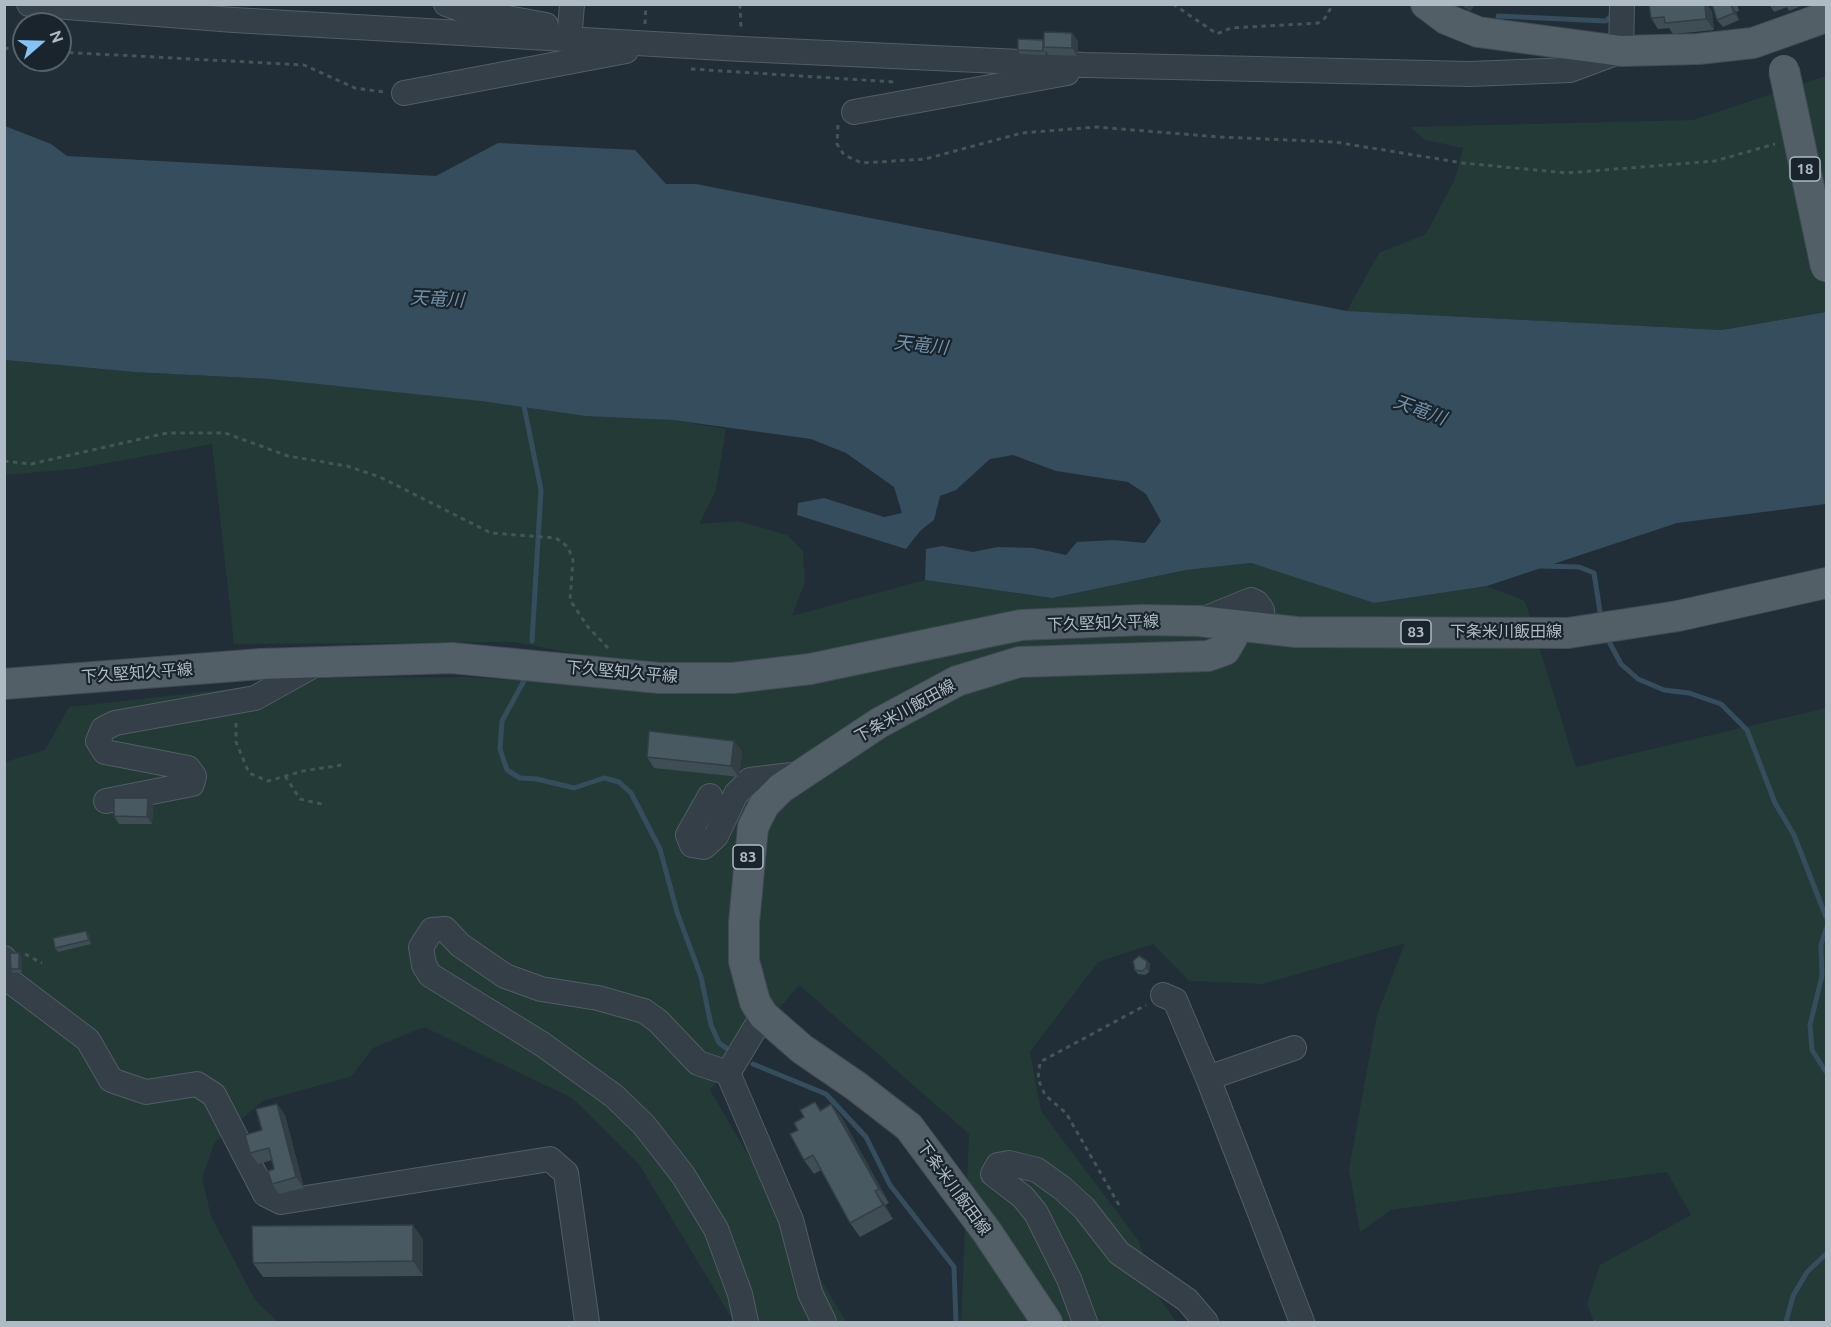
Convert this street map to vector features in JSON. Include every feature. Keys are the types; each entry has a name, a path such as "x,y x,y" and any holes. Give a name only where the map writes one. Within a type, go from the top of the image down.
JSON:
{"main road":[{"path":"1426,4 1446,19 1478,32 1622,51 1698,50 1753,43 1827,17"},
{"name":"18","path":"1774,36 1784,70 1827,267"},
{"name":"下条米川飯田線","path":"1047,1323 987,1232 909,1127 856,1086 802,1049 763,1015 750,990 744,961 745,891 753,828 764,805 781,788 879,723 934,692 1001,666 1053,659 1208,656 1225,650 1232,638 1249,627 1296,632 1568,633 1605,629 1767,598 1827,583"},
{"name":"下久堅知久平線","path":"4,684 131,673 319,662 452,658 659,678 733,678 821,667 1021,625 1143,620 1199,621 1249,627"}],"street":[{"path":"29,4 246,20 1085,65 1470,74 1570,70 1622,51 1622,4"},
{"path":"446,4 463,10 570,29 622,34 631,42"},
{"path":"570,29 572,4"},
{"path":"404,93 662,44"},
{"path":"854,112 1064,74 1085,65"},
{"path":"106,801 192,784 194,776 188,768 105,752 98,741 103,729 115,723 255,698 319,662"},
{"path":"710,796 688,835 692,845 704,847 716,836 736,794 750,780 800,774"},
{"path":"746,1323 740,1294 716,1228 683,1175 644,1125 614,1096 542,1044 430,975 422,957 421,947 432,930 445,929 460,945 505,976 541,989 598,998 644,1011 658,1021 698,1063 728,1073 791,1220 810,1293 824,1323"},
{"path":"7,954 6,978 88,1040 111,1080 146,1092 198,1084 214,1095 265,1194 281,1202 550,1159 566,1173 587,1323"},
{"path":"1164,995 1175,1000 1208,1078 1302,1323"},
{"path":"728,1073 763,1015"},
{"path":"1208,1078 1294,1048"},
{"path":"1085,1323 1069,1280 1036,1213 1023,1197 993,1174 998,1165 1009,1163 1037,1170 1062,1188 1084,1208 1119,1254 1187,1300 1206,1323"}],"path":[{"path":"1173,4 1217,34 1232,28 1318,23 1325,18 1334,4"},
{"path":"72,53 304,65 355,88 404,93"},
{"path":"691,69 904,83"},
{"path":"854,112 846,114 838,122 837,144 844,155 862,163 925,159 1022,133 1096,127 1220,137 1335,142 1463,163 1567,173 1715,161 1762,150 1781,142"},
{"path":"4,460 31,464 167,433 225,433 288,456 347,466 380,477 491,533 556,538 568,546 573,560 570,600 588,627 612,653"},
{"path":"255,698 236,721 236,742 249,773 268,781 342,765"},
{"path":"285,776 300,799 326,805"},
{"path":"7,954 42,963"},
{"path":"1119,1205 1066,1113 1045,1095 1038,1079 1040,1062 1164,995"}],"green space":[{"path":"1826,76 1826,312 1722,330 1347,311 1379,253 1426,234 1455,179 1463,148 1425,140 1410,127 1693,120"},
{"path":"4,360 134,372 270,379 673,420 726,429 716,490 699,524 739,521 787,535 803,551 805,582 792,616 925,580 1052,598 1186,570 1251,563 1374,603 1487,586 1525,601 1576,767 1826,708 1826,1322 1594,1322 1587,1304 1600,1265 1691,1215 1667,1172 1391,1210 1360,1232 1349,1169 1377,1015 1405,943 1263,984 1189,981 1153,944 1098,962 1030,1052 1041,1111 1138,1240 1157,1295 1177,1322 961,1322 969,1134 799,985 710,1090 846,1322 734,1322 639,1164 572,1098 424,1027 373,1048 352,1076 263,1101 215,1142 202,1178 211,1216 255,1300 278,1322 5,1322 5,762 45,750 69,707 327,678 467,677 650,690 620,662 514,642 234,644 212,444 74,469 5,475"}],"water":[{"name":"天竜川","path":"5,126 51,144 67,156 436,176 498,143 635,150 666,184 696,184 1347,311 1722,330 1826,312 1826,504 1677,523 1487,586 1374,603 1251,563 1186,570 1052,598 925,580 926,549 942,546 973,552 998,547 1034,548 1066,555 1077,542 1114,540 1145,543 1161,521 1146,494 1128,482 1056,471 1013,455 990,459 956,490 940,496 934,520 920,531 906,549 797,515 798,503 824,498 884,517 902,513 894,487 846,453 811,439 673,420 586,416 481,401 270,379 134,372 5,360"}],"building":[{"path":"1649,4 1705,4 1706,19 1665,23 1664,17 1651,18"},
{"path":"1712,4 1731,4 1734,13 1717,20"},
{"path":"1044,32 1072,33 1072,48 1044,47"},
{"path":"1018,39 1043,40 1043,51 1018,50"},
{"path":"649,731 734,741 731,766 647,757"},
{"path":"114,798 148,798 147,817 114,816"},
{"path":"86,931 89,940 55,948 53,938"},
{"path":"10,953 19,953 19,969 11,969"},
{"path":"1139,956 1147,961 1146,968 1142,971 1135,970 1133,961"},
{"path":"815,1102 820,1111 831,1104 879,1189 875,1191 883,1205 850,1223 813,1155 804,1160 790,1134 798,1130 794,1123 804,1117 800,1110"},
{"path":"277,1104 296,1177 272,1184 268,1171 274,1169 269,1148 250,1153 245,1135 262,1130 256,1109"},
{"path":"413,1225 413,1261 253,1263 252,1226"}],"waterway":[{"path":"1498,16 1606,21 1609,18"},
{"path":"523,401 541,490 532,641"},
{"path":"1539,566 1579,567 1594,573 1601,618"},
{"path":"1606,636 1621,664 1638,679 1664,690 1689,693 1721,704 1747,730 1775,803 1794,835 1826,917"},
{"path":"526,677 502,721 500,749 507,770 520,778 537,779 574,788 604,778 619,782 631,793 660,849 677,912 701,977 711,1025 719,1043 726,1048"},
{"path":"1826,929 1821,945 1822,976 1810,1025 1812,1050 1826,1072"},
{"path":"753,1064 826,1094 866,1137 890,1185 954,1267 956,1322"},
{"path":"1786,1322 1793,1296 1807,1272 1826,1254"}]}
